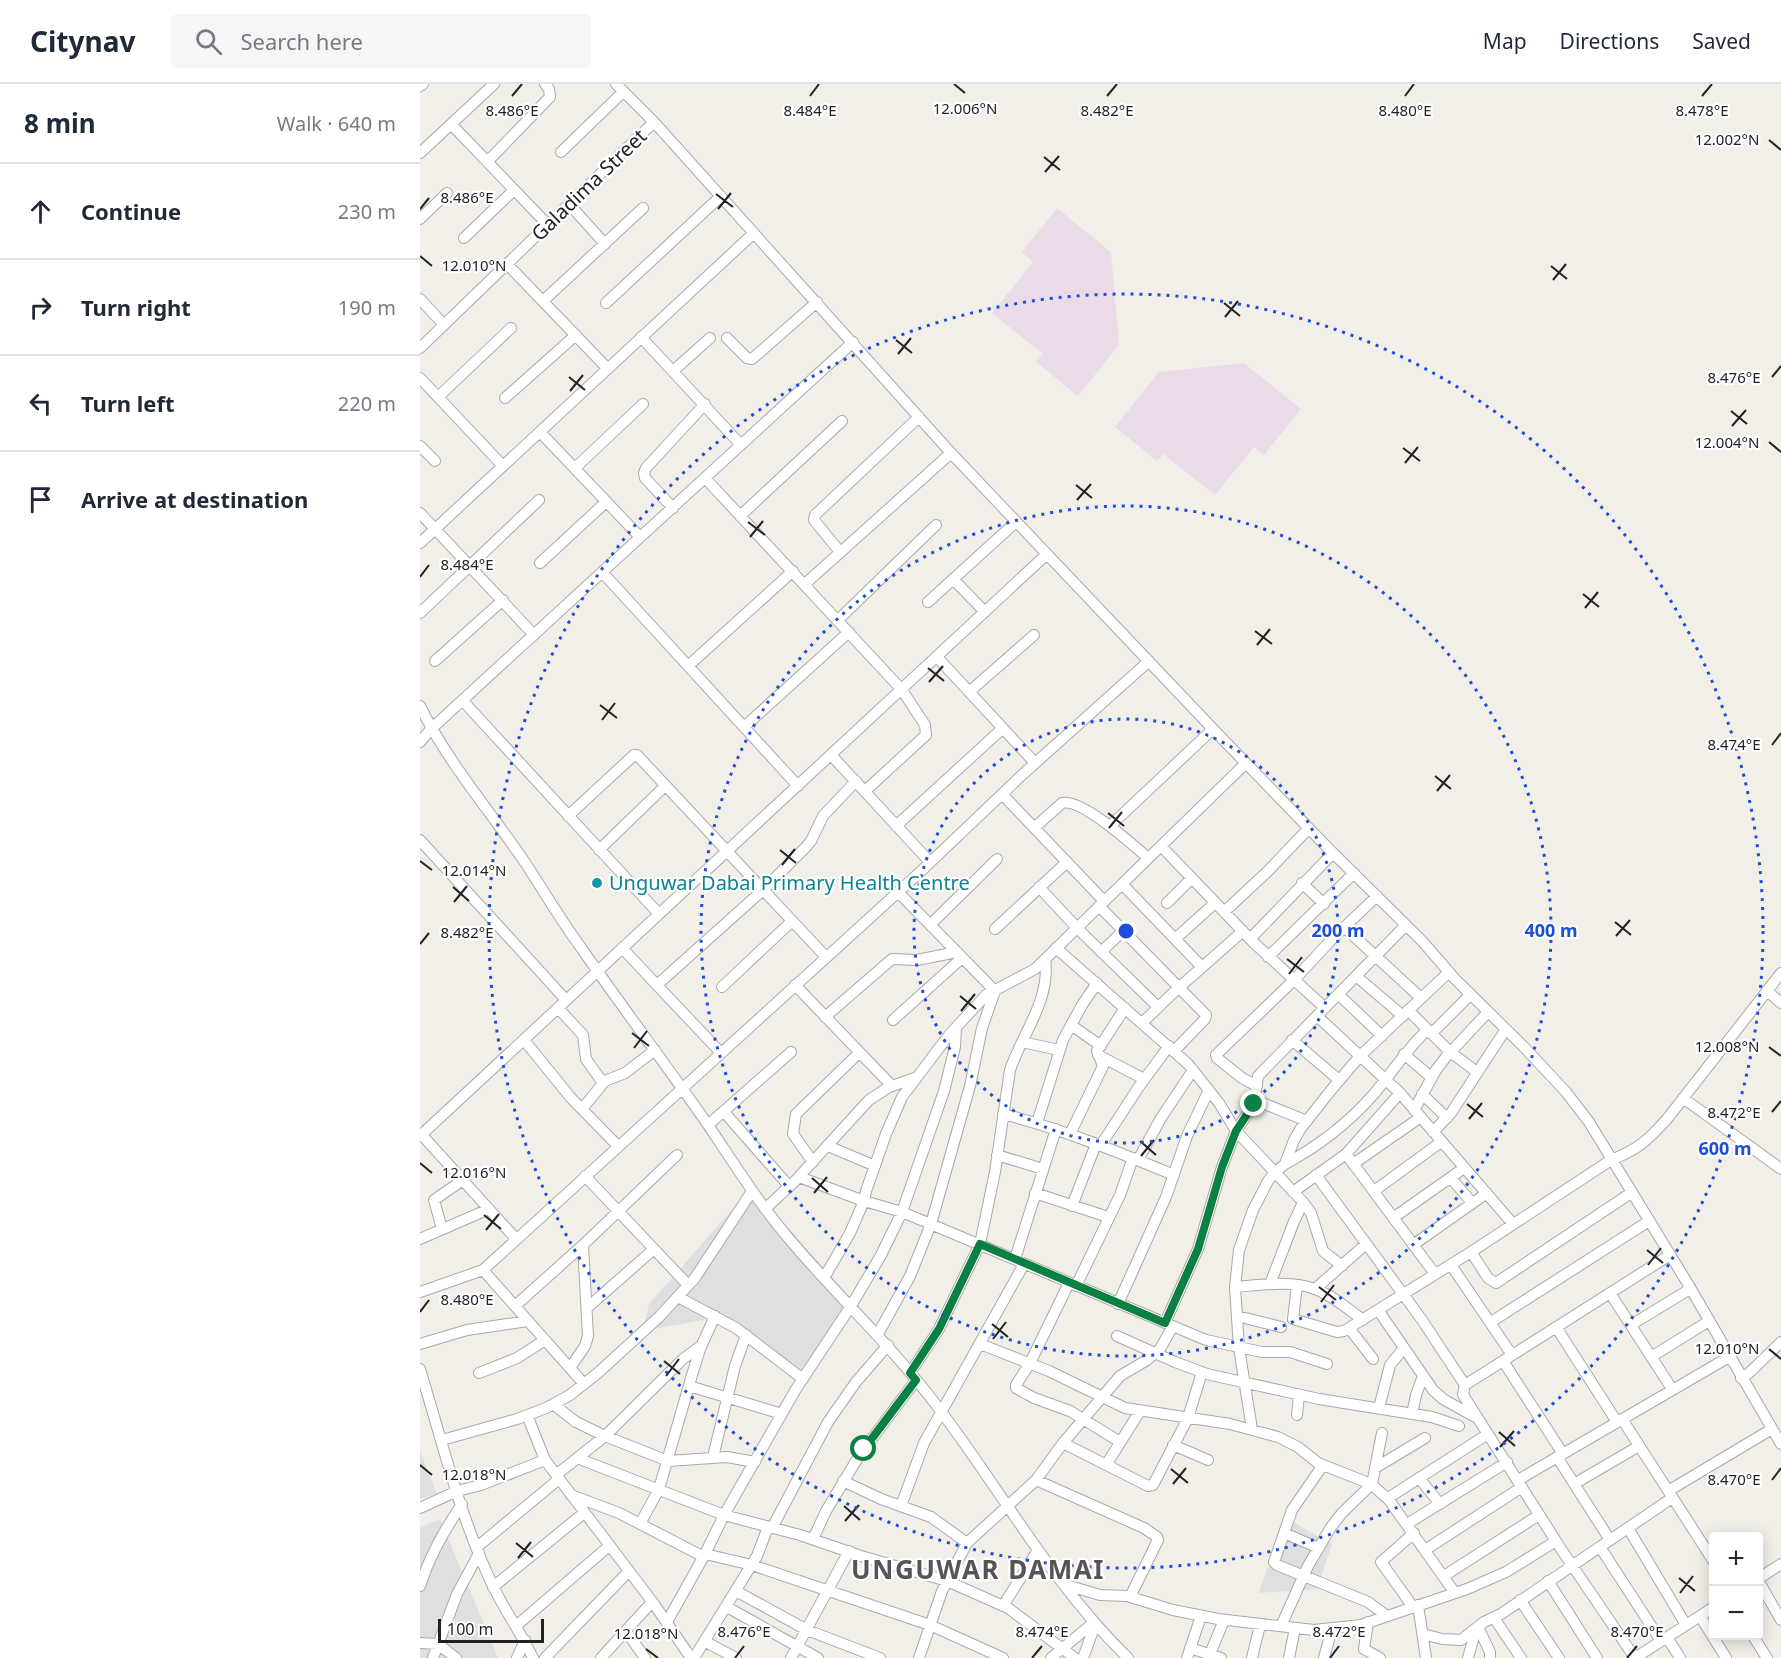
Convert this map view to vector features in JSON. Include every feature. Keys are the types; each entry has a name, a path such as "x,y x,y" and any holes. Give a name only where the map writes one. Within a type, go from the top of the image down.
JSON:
{"street":[{"path":"420,153 494,84"},
{"path":"488,162 550,97 549,89 545,84"},
{"path":"561,152 619,88 654,122 951,453 1308,828 1406,925 1470,995 1566,1092 1589,1122 1781,1444"},
{"name":"Galadima Street","path":"420,348 654,122"},
{"path":"451,124 548,225"},
{"path":"464,238 514,190"},
{"path":"420,219 447,193"},
{"path":"606,303 721,196"},
{"path":"569,204 605,243"},
{"path":"543,301 643,208"},
{"path":"420,543 754,233"},
{"path":"507,264 608,369"},
{"path":"420,299 444,325"},
{"path":"727,338 747,358 752,359 817,302"},
{"path":"438,397 511,328"},
{"path":"505,398 576,335"},
{"path":"641,337 741,445"},
{"path":"672,371 710,338"},
{"path":"424,734 853,342"},
{"path":"420,378 503,466"},
{"path":"574,468 643,404"},
{"path":"673,508 645,478 644,473 646,468 705,404"},
{"path":"840,552 814,520 815,515 919,417"},
{"path":"740,516 842,421"},
{"path":"540,432 640,537"},
{"path":"420,446 435,461"},
{"path":"805,584 951,453"},
{"path":"705,478 902,690 925,725 926,735 865,791"},
{"path":"420,613 539,500"},
{"path":"540,563 606,502"},
{"path":"420,513 534,634"},
{"path":"928,602 1016,522"},
{"path":"838,620 936,525"},
{"path":"516,1239 421,1135 1047,554"},
{"path":"602,572 798,786"},
{"path":"688,666 793,572"},
{"path":"954,580 985,612"},
{"path":"435,661 502,600"},
{"path":"744,727 849,632"},
{"path":"969,692 1034,634"},
{"path":"937,657 1035,763"},
{"path":"420,1292 483,1270 1149,661"},
{"path":"462,700 659,914"},
{"path":"420,706 424,734 471,789 525,863 597,971 708,1125 765,1209 824,1278 888,1345 942,1413 1038,1551 1094,1624 1128,1658"},
{"path":"896,826 1003,728"},
{"path":"1110,826 1213,729"},
{"path":"568,816 634,755 642,760 826,957"},
{"path":"831,755 930,862"},
{"path":"824,1278 850,1233 902,1097 915,1078 977,1003 986,995 1035,969 1246,763"},
{"path":"657,986 763,890 811,841 823,816 855,781"},
{"path":"599,850 665,786"},
{"path":"1002,794 1067,862 1123,932 1206,1017 1171,1048 1144,1079 1099,1144 1072,1206"},
{"path":"1034,828 1062,802 1067,801 1110,826 1148,858"},
{"path":"1224,912 1308,828"},
{"path":"420,840 562,1004 583,1035 586,1059 603,1083"},
{"path":"1161,846 1246,935 1293,980 1360,1056 1400,1093 1514,1224"},
{"path":"1142,1023 1202,967 1246,935 1333,853"},
{"path":"930,925 998,858"},
{"path":"994,929 1067,862"},
{"path":"1269,957 1354,873"},
{"path":"1167,903 1192,878"},
{"path":"1302,883 1324,904"},
{"path":"1122,884 1202,967"},
{"path":"1040,887 1077,928 1158,1007"},
{"path":"898,892 995,991"},
{"path":"1257,1086 1231,1070 1216,1055 1377,896"},
{"path":"1175,939 1215,903"},
{"path":"722,987 792,921"},
{"path":"919,1658 947,1581 966,1543 1036,1480 1063,1443 1124,1372 1147,1360 1164,1343 1198,1249 1222,1167 1236,1131 1255,1100 1258,1076 1406,925"},
{"path":"1344,927 1421,998"},
{"path":"1101,952 1123,932"},
{"path":"622,948 721,1053"},
{"path":"1056,948 1193,1070 1236,1131 1304,1202 1311,1213 1323,1251 1342,1266"},
{"path":"825,1017 892,959 917,960 959,955"},
{"path":"893,1020 959,955"},
{"path":"813,1539 843,1482 913,1376 939,1329 980,1244 1010,1070 1034,1019 1045,985 1047,975 1045,959"},
{"path":"1285,1164 1294,1140 1339,1080 1360,1056 1449,972"},
{"path":"1297,1285 1293,1319 1337,1332 1349,1328 1451,1265 1611,1160 1633,1151 1648,1140 1683,1098 1781,973"},
{"path":"1356,976 1477,1072"},
{"path":"1037,1123 1059,1050 1071,1025 1097,983"},
{"path":"795,986 892,1086"},
{"path":"878,1334 910,1276 931,1224 970,1086 982,1028 995,991"},
{"path":"1767,991 1781,1003"},
{"path":"1338,994 1382,1035"},
{"path":"1252,1429 1239,1348 1235,1287 1239,1250 1257,1201 1274,1173 1304,1154 1339,1126 1371,1096 1404,1054 1470,995"},
{"path":"1070,1134 1103,1066 1099,1050 1125,1008"},
{"path":"1353,1164 1417,1114 1422,1094 1450,1052 1488,1012"},
{"path":"1071,1025 1099,1050 1144,1079"},
{"path":"667,1622 724,1515 803,1379 851,1306 902,1212 944,1091 956,1047 956,1028"},
{"path":"1433,1132 1447,1118 1506,1029"},
{"path":"524,1040 582,1109 618,1146"},
{"path":"1292,1040 1339,1080"},
{"path":"1022,1042 1059,1050"},
{"path":"582,1109 603,1083 625,1073 655,1050"},
{"path":"708,1125 791,1052"},
{"path":"813,1162 794,1134 796,1114 859,1053"},
{"path":"1404,1054 1432,1078"},
{"path":"1120,1442 1070,1411 1018,1391 1016,1384 1073,1285 1120,1195 1135,1159 1193,1070"},
{"path":"765,1209 799,1177 869,1100 892,1086 915,1078"},
{"path":"1118,1304 1166,1197 1187,1136 1209,1090"},
{"path":"1293,1192 1346,1154 1400,1093"},
{"path":"1422,1094 1447,1118"},
{"path":"1683,1098 1781,1169"},
{"path":"1255,1100 1307,1121"},
{"path":"724,1112 789,1186"},
{"path":"1003,1114 1099,1144 1174,1175"},
{"path":"901,1506 924,1443 980,1344 1020,1261 1035,1193 1056,1129"},
{"path":"1374,1191 1441,1142"},
{"path":"828,1146 875,1166"},
{"path":"1346,1154 1435,1274"},
{"path":"515,1306 677,1155"},
{"path":"997,1155 1043,1168"},
{"path":"1393,1218 1464,1168"},
{"path":"1316,1175 1403,1294 1465,1385"},
{"path":"585,1176 688,1285"},
{"path":"799,1177 864,1201 902,1212 1206,1340 1268,1353 1290,1352 1327,1364"},
{"path":"1451,1178 1473,1203"},
{"path":"442,1229 434,1200 463,1180"},
{"path":"442,1440 527,1415 553,1404 600,1372 678,1298 752,1191"},
{"path":"1471,1252 1488,1278 1496,1284 1630,1192"},
{"path":"1035,1193 1108,1217"},
{"path":"1413,1245 1486,1193"},
{"path":"1270,1284 1304,1202"},
{"path":"420,1239 489,1209"},
{"path":"1491,1322 1648,1221"},
{"path":"1315,1289 1366,1244"},
{"path":"570,1368 585,1346 588,1336 583,1245"},
{"path":"587,1308 654,1249"},
{"path":"1670,1255 1465,1385 1463,1394 1556,1542 1635,1658 1709,1610"},
{"path":"1451,1265 1491,1322 1574,1484 1610,1540"},
{"path":"483,1270 584,1384"},
{"path":"1235,1287 1270,1284 1297,1285 1315,1289 1363,1320"},
{"path":"1631,1325 1690,1289"},
{"path":"1610,1293 1672,1389"},
{"path":"678,1298 715,1316 746,1335 803,1379"},
{"path":"1378,1310 1433,1390 1451,1404 1478,1419"},
{"path":"640,1524 659,1490 702,1345 715,1316"},
{"path":"1237,1316 1281,1327"},
{"path":"420,1344 467,1330 528,1320"},
{"path":"1651,1357 1708,1321"},
{"path":"1556,1327 1639,1446 1709,1556"},
{"path":"1349,1328 1373,1359"},
{"path":"713,1457 746,1335"},
{"path":"1117,1336 1202,1372 1299,1395 1444,1420 1459,1426"},
{"path":"479,1373 517,1358 545,1340"},
{"path":"1741,1378 1781,1342"},
{"path":"980,1344 1030,1363 1125,1408 1252,1429 1278,1437 1298,1447 1323,1465 1372,1484 1388,1498 1455,1593"},
{"path":"433,1658 457,1594 478,1550 577,1458 605,1436 682,1359 702,1345"},
{"path":"527,1415 545,1460 692,1658 752,1565 770,1527 828,1422 856,1382 888,1345"},
{"path":"1379,1408 1390,1365 1404,1348"},
{"path":"1425,1550 1560,1455 1729,1357"},
{"path":"420,1369 425,1407 442,1440 478,1550 493,1587 525,1640 533,1658"},
{"path":"1063,1443 1151,1486 1155,1484 1188,1418 1202,1372"},
{"path":"1412,1414 1423,1376"},
{"path":"689,1386 782,1414"},
{"path":"1297,1415 1299,1395"},
{"path":"553,1404 576,1422 668,1461 727,1457 755,1462"},
{"path":"1444,1420 1451,1404"},
{"path":"1106,1465 1140,1411"},
{"path":"1423,1634 1461,1640 1484,1622 1494,1618 1628,1528 1670,1494 1772,1429"},
{"path":"1281,1626 1304,1575 1331,1527 1372,1484 1382,1433"},
{"path":"1388,1498 1488,1434"},
{"path":"1375,1468 1425,1438"},
{"path":"1173,1445 1208,1460"},
{"path":"1574,1484 1639,1446"},
{"path":"577,1458 724,1515 813,1539 947,1581 1020,1616 1075,1658"},
{"path":"420,1508 457,1491 481,1485 545,1460"},
{"path":"1426,1658 1423,1634 1415,1606 1381,1562 1410,1529 1440,1504 1506,1462"},
{"path":"1323,1465 1296,1503 1274,1562 1368,1602 1387,1616"},
{"path":"1419,1478 1440,1504"},
{"path":"1036,1480 1144,1528 1157,1537 1158,1540 1130,1597"},
{"path":"843,1482 931,1517 966,1543"},
{"path":"570,1494 640,1524 704,1556 752,1565 930,1625 1003,1658"},
{"path":"420,1586 428,1560 439,1538 462,1504"},
{"path":"493,1587 584,1513"},
{"path":"1444,1576 1539,1515"},
{"path":"1628,1528 1686,1625"},
{"path":"1284,1533 1319,1548"},
{"path":"1064,1584 1100,1595 1130,1597 1201,1616 1314,1630 1368,1622 1455,1593 1506,1572 1556,1542"},
{"path":"516,1626 609,1546"},
{"path":"1600,1547 1664,1639 1680,1658"},
{"path":"794,1653 849,1551"},
{"path":"1003,1606 1038,1551"},
{"path":"1763,1577 1781,1564"},
{"path":"545,1658 629,1571"},
{"path":"1548,1581 1597,1658"},
{"path":"1761,1586 1781,1620"},
{"path":"736,1591 807,1630 880,1658"},
{"path":"1520,1600 1558,1658"},
{"path":"601,1658 652,1602"},
{"path":"726,1607 794,1653 818,1658"},
{"path":"1201,1616 1188,1653 1216,1656 1224,1620"},
{"path":"1700,1616 1726,1658"},
{"path":"1494,1618 1521,1658"},
{"path":"1368,1622 1364,1649 1380,1658"},
{"path":"1051,1658 1094,1624"},
{"path":"1083,1658 1094,1624"},
{"path":"1252,1658 1260,1625"},
{"path":"1289,1658 1295,1628"},
{"path":"1324,1658 1332,1628"},
{"path":"1468,1658 1476,1629"},
{"path":"1476,1629 1490,1652 1490,1658"},
{"path":"626,1631 645,1658"},
{"path":"517,1658 525,1640"},
{"path":"1756,1640 1767,1658"},
{"path":"704,1641 736,1658"},
{"path":"420,1643 438,1644 456,1658"}],"shaded area":[{"path":"1057,208 1111,252 1119,345 1078,396 1036,362 1043,354 992,313 1033,262 1022,252"},
{"path":"1244,363 1301,409 1264,455 1254,447 1215,495 1163,454 1157,461 1115,427 1159,372"},
{"path":"752,1187 856,1304 796,1377 714,1318 643,1331 649,1304"},
{"path":"420,1452 437,1494 420,1499"},
{"path":"1284,1517 1332,1544 1317,1589 1259,1593"},
{"path":"440,1519 498,1658 420,1658 420,1528"}],"place":[{"name":"Unguwar Dabai Primary Health Centre","path":"597,883"}],"district":[{"name":"UNGUWAR DAMAI","path":"978,1570"}],"route":[{"path":"864,1449 916,1380 910,1373 939,1329 980,1244 1165,1323 1198,1249 1222,1167 1236,1131 1254,1104"}]}
